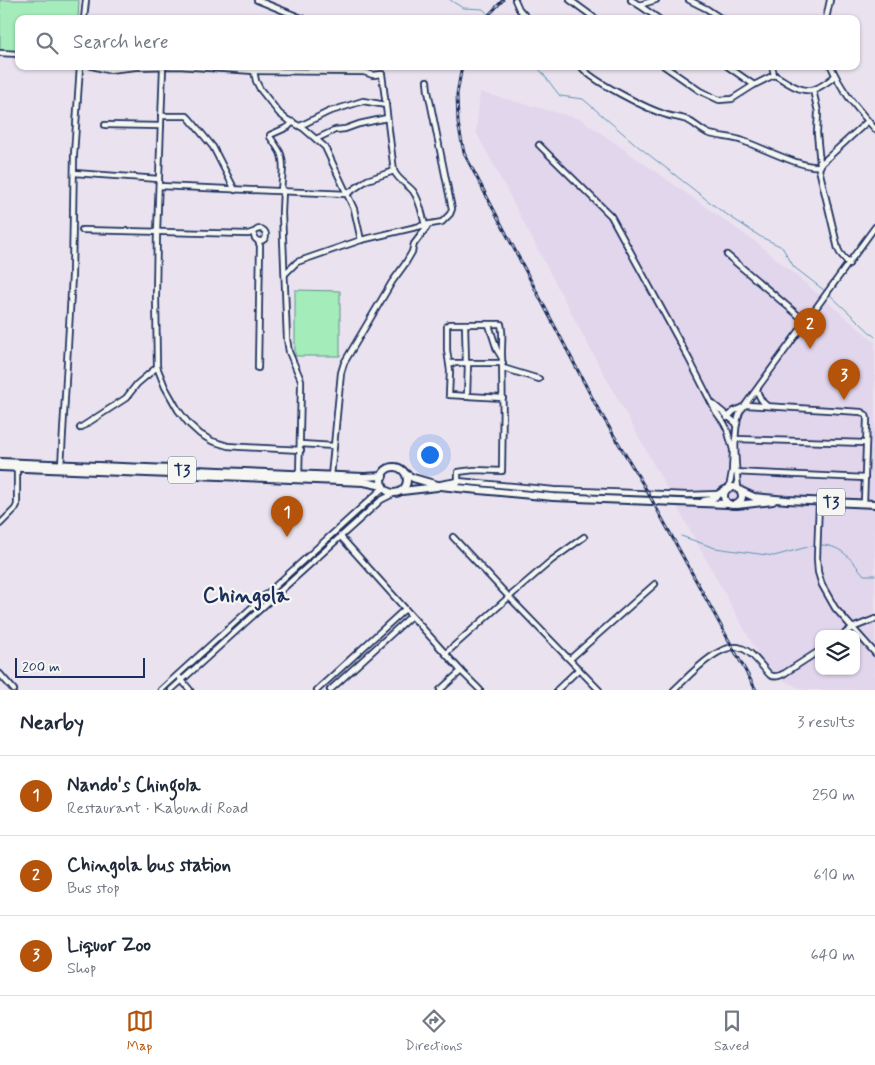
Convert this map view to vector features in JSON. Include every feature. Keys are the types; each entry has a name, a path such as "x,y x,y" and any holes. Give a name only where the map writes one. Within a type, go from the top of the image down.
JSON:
{"highway":[{"name":"T3","path":"0,462 17,465 299,477 368,483 383,487 390,492 439,486"},
{"name":"T3","path":"0,467 17,465"},
{"name":"T3","path":"299,477 383,476 385,472 392,468 399,468 413,478 439,486 553,497 727,504 732,506 786,500"},
{"path":"398,492 407,483 406,474"},
{"path":"383,476 383,487"},
{"name":"T3","path":"693,503 710,500 732,487 754,497 875,504"},
{"path":"736,505 742,498 739,490"},
{"path":"724,491 723,496 727,504"}],"street":[{"path":"84,15 86,0"},
{"path":"257,0 294,15"},
{"path":"516,0 519,9 524,15"},
{"path":"570,0 591,15"},
{"path":"631,0 653,15"},
{"path":"639,5 656,0"},
{"path":"689,0 716,15"},
{"path":"827,15 830,0"},
{"path":"0,53 15,54"},
{"path":"61,467 72,276 74,173 80,70"},
{"path":"163,70 157,232 156,367 165,387 178,410 189,424 200,434 212,441 242,448 334,446"},
{"path":"361,240 354,208 325,147 300,126 280,114 264,95 256,80 254,70 382,74 394,171 399,179 416,196 426,226"},
{"path":"583,70 615,91 663,114 688,120 708,133 743,140 796,162 814,166 820,166 868,120"},
{"path":"670,70 700,91 719,100 732,99 774,75"},
{"path":"733,70 754,85"},
{"path":"773,70 774,75 805,91 823,86 836,76"},
{"path":"833,70 853,104 875,128"},
{"path":"286,274 297,262 361,240 438,223 445,220 450,214 452,209 427,81"},
{"path":"812,90 818,112 819,174 838,249 848,264"},
{"path":"300,126 328,112 363,101 386,105"},
{"path":"161,116 187,116 210,144 235,190"},
{"path":"316,139 335,130 387,118"},
{"path":"293,122 288,127 270,135 270,137 282,157 282,213 286,274 287,339 289,352 301,380 299,477"},
{"path":"105,125 161,126"},
{"path":"539,145 611,216 716,412 724,423 733,450 734,472 739,490"},
{"path":"159,186 347,194 367,180 394,171"},
{"path":"74,173 159,179"},
{"path":"331,476 341,373 344,363 426,226"},
{"path":"439,486 458,481 554,490 688,495 724,491 734,472 738,417 875,226"},
{"path":"82,230 248,234 258,229 263,230 266,234 264,240 257,242"},
{"path":"254,232 257,242 258,368"},
{"path":"248,234 257,242"},
{"path":"726,255 806,322"},
{"path":"450,487 458,483 458,472 474,470 502,471 503,398 503,339 501,325 451,323 448,326 449,395 503,398"},
{"path":"465,324 466,397"},
{"path":"489,324 496,350 502,363"},
{"path":"449,363 502,363 539,379"},
{"path":"80,428 126,398 136,384 156,367"},
{"path":"758,390 762,402 768,406"},
{"path":"712,404 730,415 737,424"},
{"path":"724,423 730,415 745,406 861,412 866,415 867,419 864,503"},
{"path":"730,440 866,443"},
{"path":"0,524 17,505 17,465"},
{"path":"734,472 865,478"},
{"path":"368,483 373,490 371,498"},
{"path":"161,690 383,487"},
{"path":"171,690 381,500 398,492"},
{"path":"819,502 818,572 822,585 835,608 875,653"},
{"path":"335,531 480,690"},
{"path":"453,537 599,690"},
{"path":"446,653 552,560 584,537"},
{"path":"570,659 655,584"},
{"path":"317,690 405,609"},
{"path":"330,690 411,616"},
{"path":"849,630 875,619"},
{"path":"228,629 233,634"},
{"path":"674,690 715,654 726,649 736,647 746,650 773,677 785,674 815,654"},
{"path":"353,656 359,663"},
{"path":"557,690 579,669"},
{"path":"440,690 461,671"},
{"path":"0,674 14,690"},
{"path":"177,676 190,690"}],"shaded area":[{"path":"480,92 581,119 760,245 875,342 875,690 804,690 769,674 588,345 476,132"}],"green space":[{"path":"0,0 79,0 78,15 15,15 15,52 0,51"},
{"path":"295,290 340,291 340,356 295,356"}],"waterway":[{"path":"450,0 463,8 483,9 487,13"},
{"path":"540,70 560,96 583,99 639,147 720,210 761,237 782,247 794,267 825,291"},
{"path":"830,295 875,337"},
{"path":"681,536 715,548 774,556 815,545"},
{"path":"822,545 841,551 851,559 864,575 875,575"}],"railway":[{"path":"489,15 503,0"},
{"path":"461,70 457,94 458,123 464,153 597,407 647,491 756,690"}],"place":[{"name":"Chingola bus station","path":"810,349"},
{"name":"Liquor Zoo","path":"844,400"},
{"name":"Nando's Chingola","path":"287,537"}],"district":[{"name":"Chingola","path":"246,594"}]}
